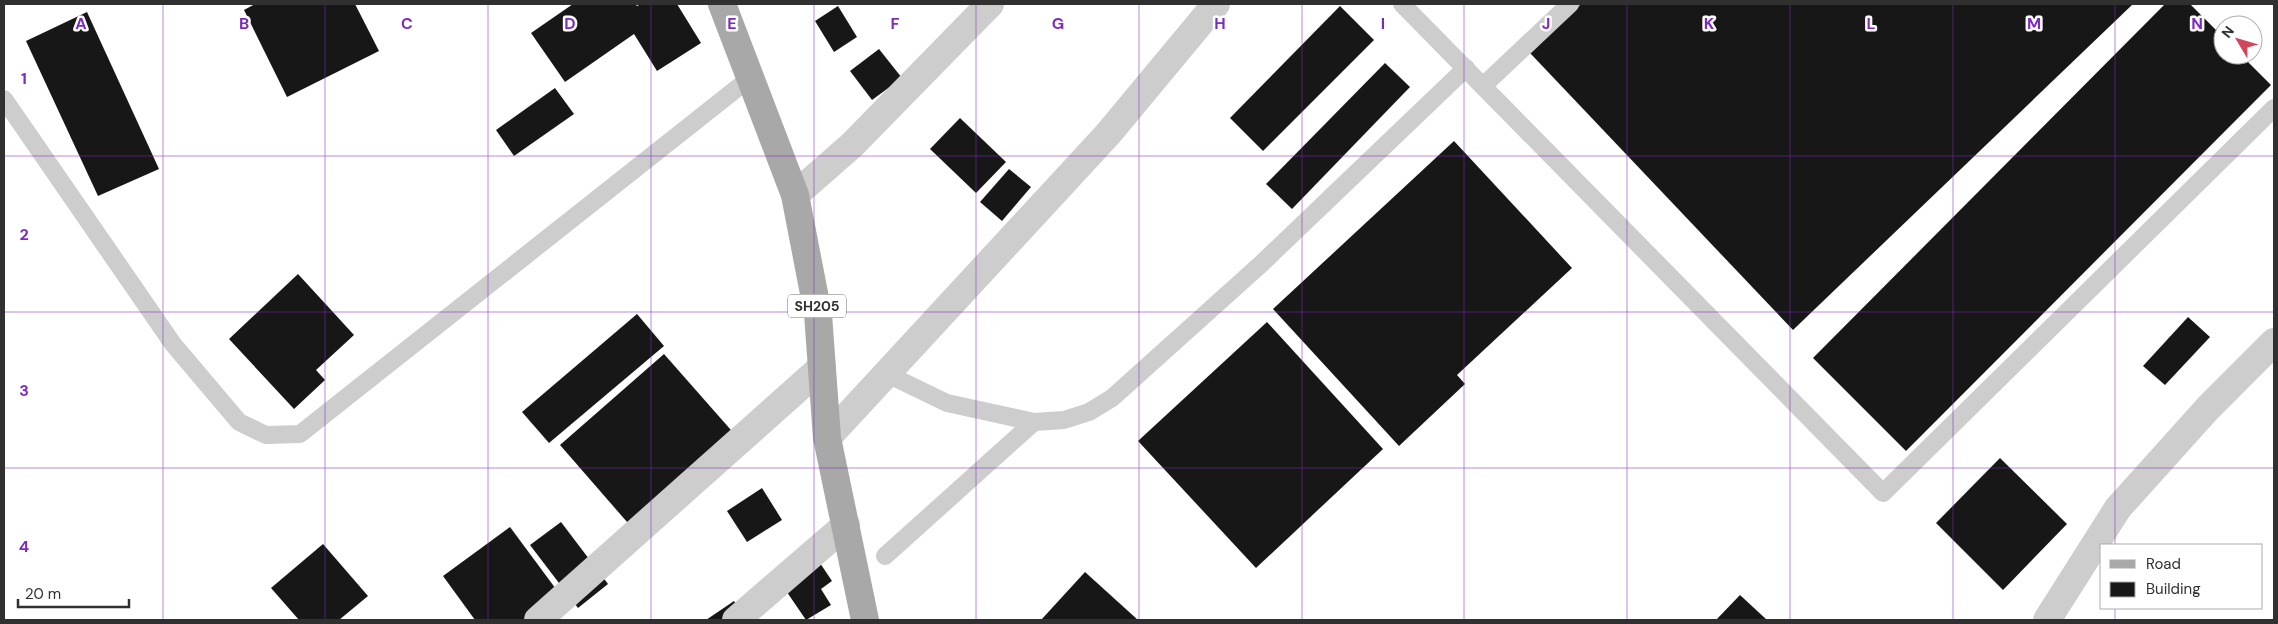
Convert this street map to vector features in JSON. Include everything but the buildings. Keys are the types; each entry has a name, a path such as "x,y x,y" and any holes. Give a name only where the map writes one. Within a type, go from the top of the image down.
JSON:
{"main road":[{"name":"SH205","path":"722,4 795,195 818,314 827,438 865,620"}],"street":[{"path":"795,195 852,146 990,4"},
{"path":"827,438 1108,134 1216,4"},
{"path":"2047,620 2118,508 2208,408 2274,342"},
{"path":"538,620 822,367"},
{"path":"736,620 846,525"}],"lane":[{"path":"1402,4 1883,493 2274,108"},
{"path":"1483,86 1570,4"},
{"path":"886,374 947,403 1034,422 1064,420 1089,412 1112,398 1260,265 1466,68"},
{"path":"4,99 173,344 239,422 266,435 300,434 750,78"},
{"path":"885,556 1034,422"}]}
